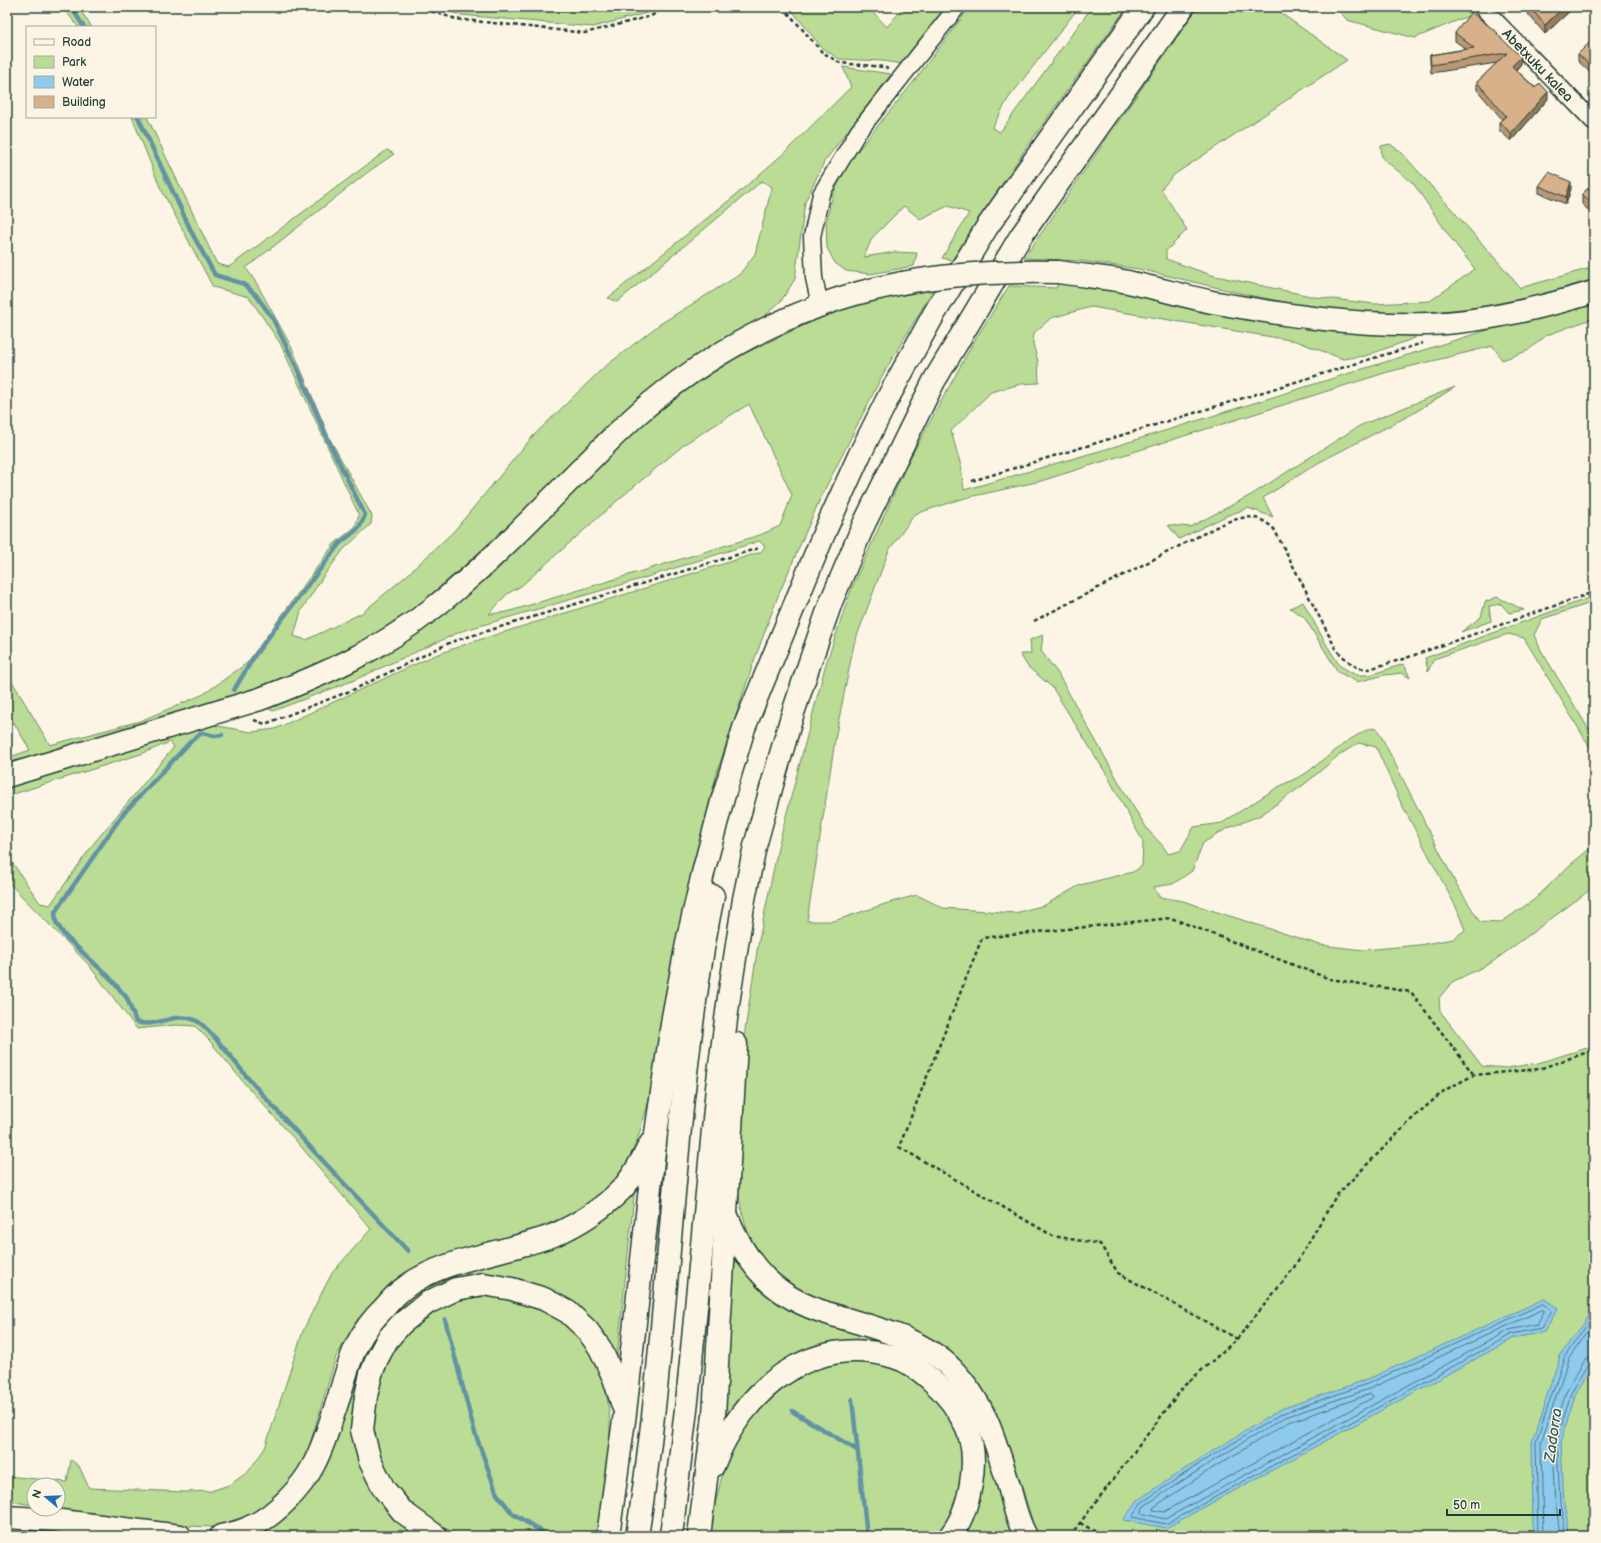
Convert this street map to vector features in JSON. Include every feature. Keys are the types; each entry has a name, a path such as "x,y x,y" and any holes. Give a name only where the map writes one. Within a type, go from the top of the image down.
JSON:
{"main road":[{"path":"608,1533 625,1413 656,1133 673,1017 688,938 704,869 744,728 825,531 859,456 890,394 934,314 987,227 1143,7"},
{"path":"671,1535 688,1392 717,1088 729,997 744,899 755,846 792,716 831,602 874,502 934,381 1021,236 1182,7"},
{"path":"7,776 260,699 341,666 388,640 431,610 473,576 512,539 608,441 653,401 688,374 729,347 771,326 820,305 861,292 946,275 1016,271 1058,272 1119,280 1212,302 1305,317 1364,323 1429,324 1481,318 1549,305 1594,292"},
{"path":"637,1535 648,1456 690,1037 701,958 709,913 737,789 758,716 787,626"},
{"path":"699,1536 714,1415 744,899"},
{"path":"221,1536 249,1528 284,1503 300,1485 314,1464 324,1442 346,1369 356,1344 369,1323 403,1289 424,1276 443,1268 553,1235 599,1210 622,1190 637,1169 656,1133"},
{"path":"725,1213 736,1238 758,1272 777,1289 801,1304 828,1314 889,1331 936,1355 956,1372 980,1404 992,1433 1013,1503 1026,1536"},
{"path":"436,1536 403,1512 384,1489 370,1461 362,1430 366,1396 371,1374 377,1359 388,1340 401,1324 427,1303 456,1289 483,1284 512,1289 544,1299 568,1312 587,1330 600,1348 614,1378 625,1413"},
{"path":"706,1485 717,1456 729,1434 746,1409 762,1391 780,1375 799,1363 819,1355 849,1350 874,1352 895,1357 922,1372 940,1388 956,1409 968,1430 972,1454 973,1477 968,1499 956,1528 950,1536"},
{"path":"7,1517 53,1520 180,1536"},
{"path":"7,1527 70,1536"}],"street":[{"path":"820,305 814,278 812,237 821,194 858,132 957,7"},
{"name":"Abetxuku kalea","path":"1482,7 1594,122"}],"path":[{"path":"418,7 456,19 586,33 650,16 666,7"},
{"path":"783,7 822,52 840,63 884,67 903,76"},
{"path":"972,481 1425,343"},
{"path":"1034,621 1224,523 1240,518 1254,518 1265,521 1274,530 1337,651 1358,668 1369,669 1403,659 1594,592"},
{"path":"251,720 265,724 340,695 451,642 759,548"},
{"path":"1237,1339 1118,1273 1100,1244 1053,1236 899,1147 982,938 1171,918 1330,979 1411,992 1474,1075"},
{"path":"1070,1536 1185,1385 1237,1339 1293,1269 1336,1196 1415,1116 1445,1090 1474,1075 1539,1069 1588,1052 1594,1048"},
{"path":"1080,1523 1098,1533 1111,1536"}],"green space":[{"path":"63,7 78,7 91,26 77,26"},
{"path":"433,7 660,7 654,11 593,27 461,15"},
{"path":"789,7 868,7 887,27 904,7 946,7 902,64 882,61 839,59 822,48"},
{"path":"970,7 1079,7 1008,99 992,128 1000,132 1092,7 1127,7 1028,145 952,260 942,258 969,213 948,206 920,219 904,206 872,238 864,257 895,252 917,253 914,266 871,274 846,271 835,263 827,248 826,222 833,194 850,160 911,85"},
{"path":"1198,7 1276,7 1275,9 1347,60 1175,174 1161,189 1187,230 1166,251 1166,259 1211,275 1315,297 1375,304 1430,301 1475,269 1450,237 1413,183 1382,158 1381,146 1390,144 1402,153 1520,288 1594,267 1594,279 1519,301 1473,311 1410,317 1327,310 1248,295 1139,269 1081,261 1024,258"},
{"path":"1336,7 1467,7 1473,14 1415,38 1347,20"},
{"path":"843,67 891,74 824,162 805,202 795,279 781,301 759,321 677,368 605,427 525,511 425,601 354,647 302,671 241,695 7,767 7,758 30,750 7,711 7,673 50,745 140,721 204,694 247,663 334,544 355,527 359,515 280,343 249,297 213,287 160,187 132,118 147,118 217,264 229,267 387,150 394,154 368,172 246,268 257,284 292,348 330,439 372,516 371,524 344,549 322,578 301,611 294,636 306,640 362,613 406,576 454,531 533,436 602,369 660,324 739,275 755,254 772,187 762,181 617,302 608,298 737,194 783,154 851,87"},
{"path":"1059,283 1100,288 1314,329 1371,334 1416,334 1415,338 1365,356 1343,359 1296,341 1091,307 1051,318 1034,333 1033,344 1038,361 1039,383 1021,384 991,392 951,431 961,466 964,490 1113,447 1494,328 1594,301 1594,318 1547,335 1527,351 1502,360 1493,346 1388,372 1041,481 965,498 915,514 889,550 854,644 836,734 807,921 834,921 917,895 943,908 1015,913 1045,905 1080,885 1133,872 1142,866 1143,842 1107,775 1052,687 1028,667 1020,654 1031,654 1030,640 1043,635 1041,651 1057,672 1129,800 1148,830 1163,846 1168,854 1180,851 1194,827 1222,823 1278,787 1305,774 1349,740 1368,729 1377,728 1455,882 1480,922 1500,923 1535,899 1570,865 1594,845 1594,887 1491,963 1452,982 1439,998 1440,1011 1482,1066 1507,1068 1538,1063 1590,1047 1594,1044 1594,1536 1037,1536 1018,1474 994,1407 971,1372 947,1350 798,1290 773,1271 751,1244 741,1208 736,1175 745,1030 758,945 779,843 825,667 851,590 908,462 973,343 1009,286 1056,288","holes":["1358,743 1376,747 1401,803 1456,907 1465,930 1453,939 1419,945 1364,950 1320,945 1183,901 1159,897 1154,887 1173,884 1192,871 1203,843 1226,829 1261,815 1306,783 1338,756"]},
{"path":"933,290 883,374 820,499 778,596 754,661 717,772 689,885 666,993 654,1078 637,1141 623,1171 606,1191 575,1213 537,1228 458,1252 408,1274 381,1294 357,1320 336,1357 307,1454 296,1476 278,1496 252,1515 214,1527 188,1526 66,1510 66,1482 71,1460 79,1466 89,1488 186,1492 211,1491 229,1485 248,1472 265,1448 303,1331 314,1308 332,1273 371,1229 298,1143 245,1084 209,1040 195,1026 175,1025 137,1029 88,964 7,881 7,855 40,903 50,905 94,843 174,747 170,742 141,754 7,796 7,786 208,724 251,732 275,729 433,656 469,643 761,552 765,546 759,541 641,579 462,631 352,681 273,711 263,706 345,675 403,643 444,614 494,573 639,428 690,387 737,357 822,317 871,300","holes":["749,404 792,495 780,526 760,535 507,612 489,614 507,594 521,586 618,500 686,443"]},
{"path":"1455,387 1414,413 1318,463 1263,498 1273,517 1248,508 1226,516 1179,539 1168,525 1190,527 1251,495 1359,426"},
{"path":"1594,596 1594,602 1542,619 1534,635 1541,650 1594,738 1594,754 1524,638 1508,634 1434,659 1428,671 1425,658"},
{"path":"1497,597 1524,610 1509,613 1501,604 1489,606 1491,621 1461,632 1481,617 1485,602"},
{"path":"1303,602 1340,666 1356,675 1370,675 1404,664 1410,678 1402,673 1385,675 1357,682 1338,672 1304,617 1290,608"},
{"path":"635,1187 617,1358 595,1325 493,1280 392,1318 372,1344 359,1374 353,1421 359,1463 386,1508 420,1536 304,1536 261,1533 286,1515 356,1361 379,1322 410,1295 452,1273 564,1241 607,1217"},
{"path":"735,1254 758,1278 924,1355 970,1398 1018,1536 961,1536 970,1522 983,1481 979,1440 948,1385 837,1345 721,1426"},
{"path":"501,1296 549,1313 566,1324 574,1330 589,1348 595,1360 603,1381 608,1403 610,1425 608,1469 598,1536 458,1536 417,1510 393,1484 372,1439 371,1406 382,1362 406,1330 438,1307 463,1298"},
{"path":"857,1361 886,1363 908,1375 934,1395 948,1413 958,1437 965,1468 962,1501 941,1536 710,1536 712,1516 724,1468 745,1427 768,1402 792,1381 824,1365"},
{"path":"7,1476 26,1478 26,1504 7,1501"}],"water":[{"path":"1544,1299 1558,1308 1544,1332 1514,1338 1166,1528 1123,1520 1138,1500 1203,1457 1281,1409 1366,1380"},
{"name":"Zadorra","path":"1594,1306 1594,1363 1575,1395 1561,1443 1564,1506 1571,1536 1534,1536 1532,1441 1560,1356"}],"building":[{"path":"1530,7 1564,7 1545,25"},
{"path":"1471,12 1498,33 1497,34 1521,57 1512,66 1535,88 1540,83 1548,92 1511,133 1499,122 1506,116 1477,82 1507,53 1431,65 1430,55 1474,48 1455,33"},
{"path":"1591,41 1594,44 1594,69 1578,54"},
{"path":"1549,172 1571,182 1566,197 1539,186"},
{"path":"1594,183 1594,205 1582,194"}],"waterway":[{"path":"71,7 83,26"},
{"path":"138,118 193,235 215,275 244,284 256,295 273,319 297,368 328,440 365,515 359,528 340,543 255,655 234,690"},
{"path":"222,735 215,736 202,733 192,740 123,814 55,912 56,922 65,936 109,977 127,998 136,1022 143,1024 173,1018 189,1018 197,1021 209,1031 287,1122 408,1251"},
{"path":"445,1319 474,1430 497,1494 513,1514 549,1536"},
{"path":"852,1399 867,1536"},
{"path":"792,1411 857,1450"}]}
